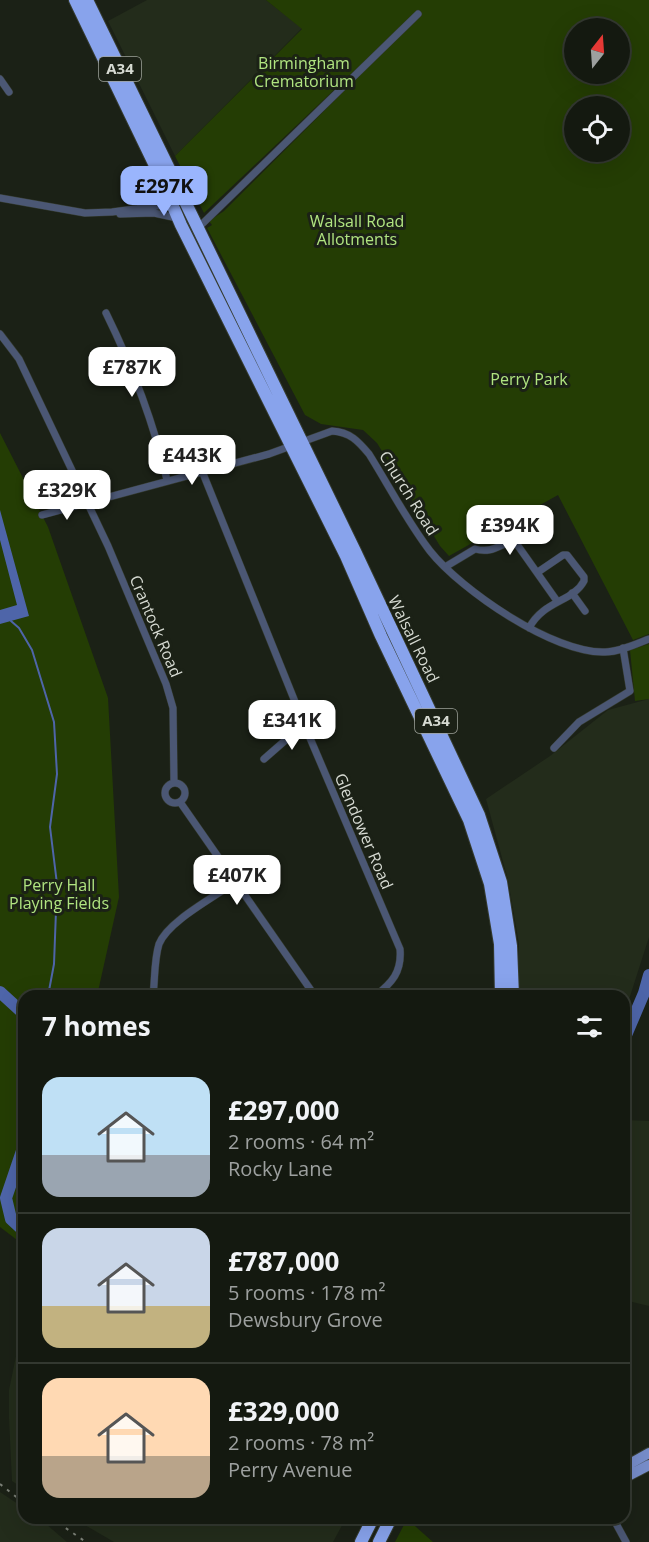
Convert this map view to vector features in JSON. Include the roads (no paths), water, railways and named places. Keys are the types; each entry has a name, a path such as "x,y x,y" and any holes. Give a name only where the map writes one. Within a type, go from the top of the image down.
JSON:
{"highway":[{"name":"Walsall Road","path":"75,0 178,218 296,443 479,815 501,882 511,946 513,990"},
{"name":"Walsall Road","path":"87,0 198,228 381,636 445,763 469,820 490,884 500,944 501,990"},
{"path":"191,242 193,233 198,228"},
{"path":"363,1539 370,1524"},
{"path":"380,1542 388,1524"}],"main road":[{"path":"630,1464 649,1453"},
{"path":"630,1475 649,1465"}],"street":[{"path":"198,228 418,14"},
{"path":"0,79 9,92"},
{"path":"140,207 159,174"},
{"path":"0,198 70,212 154,213 178,218"},
{"path":"112,212 185,203"},
{"path":"106,313 146,401 167,480"},
{"name":"Crantock Road","path":"0,334 19,359 147,634 173,708 174,783"},
{"name":"Church Road","path":"42,515 269,454 332,431 343,432 358,440 430,551 445,567 495,607 529,628 581,648 605,652 649,639"},
{"name":"Glendower Road","path":"202,471 304,724 400,949 399,964 394,980 382,990"},
{"path":"445,567 475,549 492,551 511,542 521,547 557,602"},
{"path":"529,628 536,616 581,586 584,577 570,556 562,555 538,572"},
{"path":"572,593 585,611"},
{"path":"554,748 579,722 630,691 623,648"},
{"path":"264,759 304,724"},
{"path":"174,783 184,788 184,798 174,803 166,798 165,789 174,783"},
{"path":"180,802 311,990"},
{"path":"154,990 157,954 165,935 174,924 236,882"},
{"path":"616,1524 626,1542"}],"water":[{"path":"0,510 29,616 0,624 0,610 17,605 0,540"}],"waterway":[{"path":"11,621 19,628 32,650 54,722 57,774 50,827 57,884 54,964 49,990"},
{"path":"630,1026 649,975"},
{"path":"0,992 18,1008"},
{"path":"18,1163 6,1198 11,1219 18,1225"}],"railway":[{"path":"0,1484 18,1498"},
{"path":"60,1524 86,1542"}],"park label":[{"name":"Birmingham Crematorium","path":"304,72"},
{"name":"Walsall Road Allotments","path":"357,230"},
{"name":"Perry Park","path":"529,379"},
{"name":"Perry Hall Playing Fields","path":"59,894"}]}
